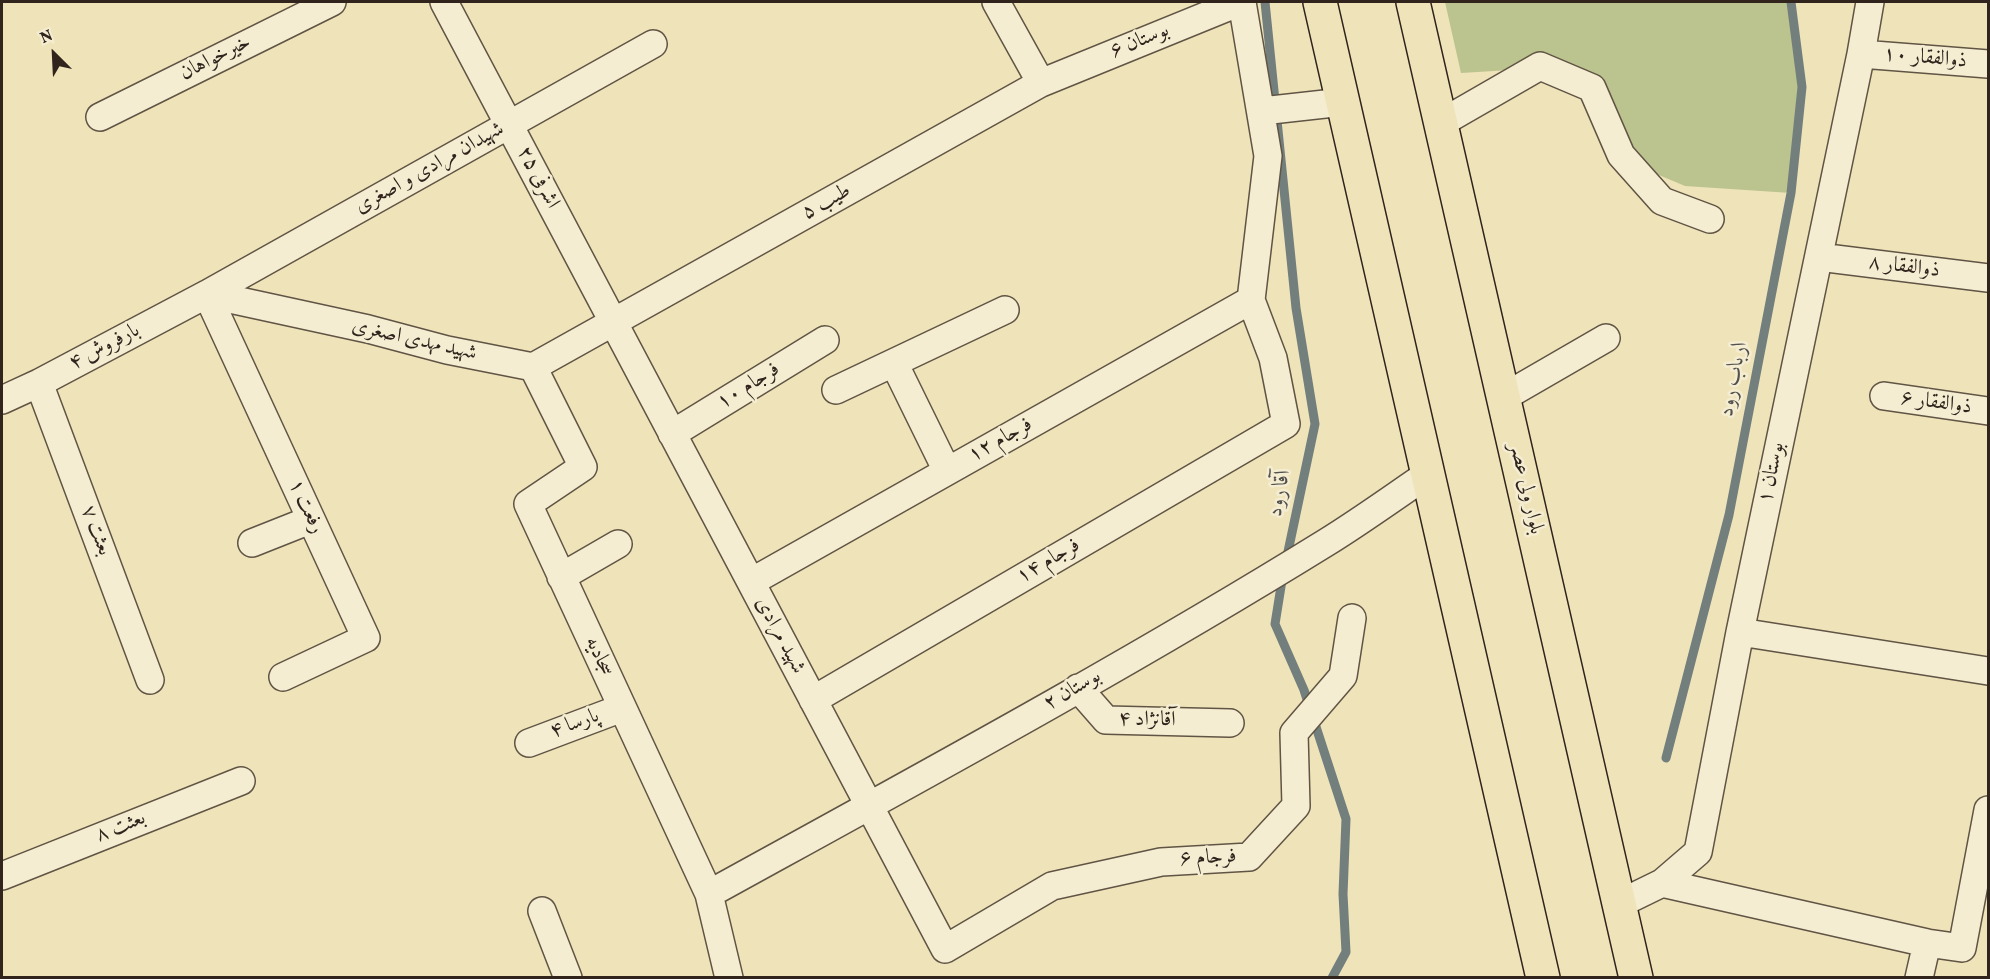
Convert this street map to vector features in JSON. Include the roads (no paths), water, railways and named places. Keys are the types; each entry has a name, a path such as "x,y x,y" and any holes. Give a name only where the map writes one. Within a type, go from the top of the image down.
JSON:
{"main road":[{"path":"1320,2 1543,978"},
{"name":"بلوار ولی عصر","path":"1413,2 1636,978"}],"street":[{"name":"خیرخواهان","path":"100,117 332,2"},
{"name":"اشرفی ۲۵","path":"444,2 613,323"},
{"path":"996,2 1041,83"},
{"name":"بوستان ۶","path":"1041,83 1241,2 1273,110 1251,300"},
{"name":"بوستان ۱","path":"1619,904 1662,883 1698,852 1740,632 1870,2"},
{"name":"شهیدان مرادی و اصغری","path":"207,294 653,44"},
{"name":"ذوالفقار ۱۰","path":"1861,54 1989,64"},
{"path":"1441,123 1540,66 1592,88 1622,155 1662,201 1710,219"},
{"name":"طیب ۵","path":"613,323 1041,83"},
{"path":"1273,110 1343,102"},
{"name":"ذوالفقار ۸","path":"1819,257 1989,278"},
{"name":"شهید مهدی اصغری","path":"207,294 368,329 447,350 533,367"},
{"name":"بارفروش ۴","path":"2,399 39,383 207,294"},
{"name":"رفعت ۱","path":"207,294 366,638 283,677"},
{"name":"فرجام ۱۴","path":"813,700 1286,424 1273,358 1251,300"},
{"name":"فرجام ۱۲","path":"751,582 1251,300"},
{"path":"836,390 1005,309"},
{"path":"533,367 613,323"},
{"name":"شهید مرادی","path":"613,323 945,949"},
{"path":"1504,397 1606,338"},
{"name":"فرجام ۱۰","path":"672,434 825,340"},
{"path":"894,363 947,471"},
{"name":"سجادیه","path":"533,367 583,467 528,504 709,894 729,978"},
{"name":"بعثت ۷","path":"39,383 150,680"},
{"name":"ذوالفقار ۶","path":"1884,396 1989,411"},
{"name":"بوستان ۲","path":"709,894 869,806 1220,606 1328,541 1428,474"},
{"path":"252,543 310,520"},
{"path":"561,576 618,544"},
{"name":"فرجام ۶","path":"945,949 1052,886 1161,862 1249,857 1296,806 1294,733 1343,676 1352,618"},
{"path":"1740,632 1989,671"},
{"name":"آقانژاد ۴","path":"1078,688 1106,720 1230,723"},
{"name":"پارسا ۴","path":"529,742 622,708"},
{"name":"بعثت ۸","path":"2,876 241,781"},
{"path":"1662,883 1927,943 1962,948 1989,810"},
{"path":"542,911 568,978"},
{"path":"1919,978 1927,943"}],"waterway":[{"name":"آقا رود","path":"1265,2 1296,308 1315,424 1286,561"},
{"name":"ارباب رود","path":"1666,758 1729,515 1791,193 1802,87 1791,2"},
{"name":"آقا رود","path":"1283,574 1275,624 1304,690 1346,819 1343,894 1346,952 1332,978"}]}
